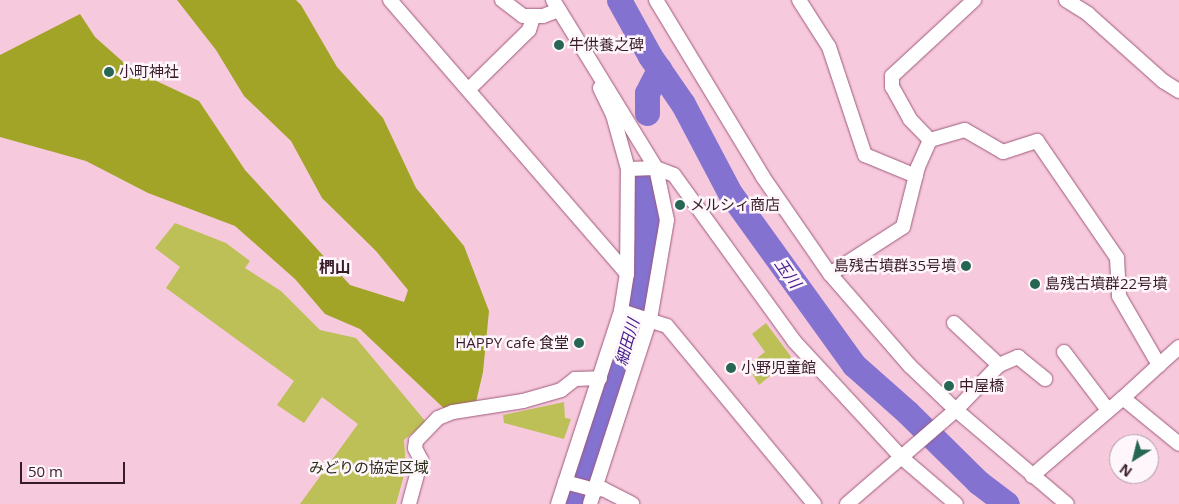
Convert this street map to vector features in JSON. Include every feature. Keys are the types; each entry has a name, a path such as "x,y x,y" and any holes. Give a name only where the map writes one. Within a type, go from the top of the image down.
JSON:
{"street":[{"path":"390,0 469,89 627,274"},
{"path":"502,0 523,16 533,18 556,5 595,70 601,75 654,168 667,220 646,318 591,490 590,504"},
{"path":"656,0 763,177 830,274 952,413 1067,504"},
{"path":"799,0 829,47 865,156 916,176"},
{"path":"930,140 910,119 892,87 892,76 974,0"},
{"path":"1066,0 1088,14 1163,82 1179,91"},
{"path":"469,89 529,30 533,18"},
{"path":"558,504 568,483 600,378 624,312 632,169 613,115 595,80 595,70"},
{"path":"930,140 965,130 1003,152 1037,141 1117,258 1119,296 1159,365"},
{"path":"830,274 904,227 916,176 930,140"},
{"path":"632,169 654,168 674,175 794,341 956,504"},
{"path":"624,312 667,326 814,504"},
{"path":"954,323 1000,365"},
{"path":"1032,476 1179,347"},
{"path":"1072,355 1108,410"},
{"path":"847,504 952,413 1000,365 1018,357 1045,378"},
{"path":"409,504 421,460 415,448 416,441 438,418 453,412 523,401 561,390 575,379 600,378"},
{"path":"1123,398 1179,444"},
{"path":"568,483 591,490 603,489 632,504"}],"green space":[{"name":"みどりの協定区域","path":"175,223 226,243 250,261 245,268 281,291 320,330 356,338 426,422 404,440 406,468 396,504 300,504 358,424 322,397 304,423 277,405 294,381 166,288 180,267 155,248"},
{"path":"766,323 792,358 759,385 747,366 765,352 752,334"},
{"path":"564,402 565,418 571,419 564,439 504,423 503,415"}],"shaded area":[{"path":"177,0 296,0 301,5 337,67 383,118 416,188 464,246 489,311 483,372 476,402 452,416 360,329 325,314 295,279 235,226 148,193 86,161 0,137 0,55 80,14 95,37 131,69 199,101 245,170 350,285 404,302 408,290 376,251 322,198 291,141 244,96 216,50"}],"waterway":[{"name":"玉川","path":"619,0 650,56 683,104 730,193 854,365 907,412 978,482 1007,504"},
{"name":"細田川","path":"647,113 647,93 659,69"},
{"name":"細田川","path":"576,504 634,324 647,239 645,174"}],"place":[{"name":"牛供養之碑","path":"559,45"},
{"name":"小町神社","path":"109,72"},
{"name":"メルシィ商店","path":"680,205"},
{"name":"島残古墳群35号墳","path":"966,266"},
{"name":"島残古墳群22号墳","path":"1035,284"},
{"name":"HAPPY cafe 食堂","path":"579,343"},
{"name":"小野児童館","path":"731,368"},
{"name":"中屋橋","path":"949,386"}],"district":[{"name":"椚山","path":"335,267"}]}
